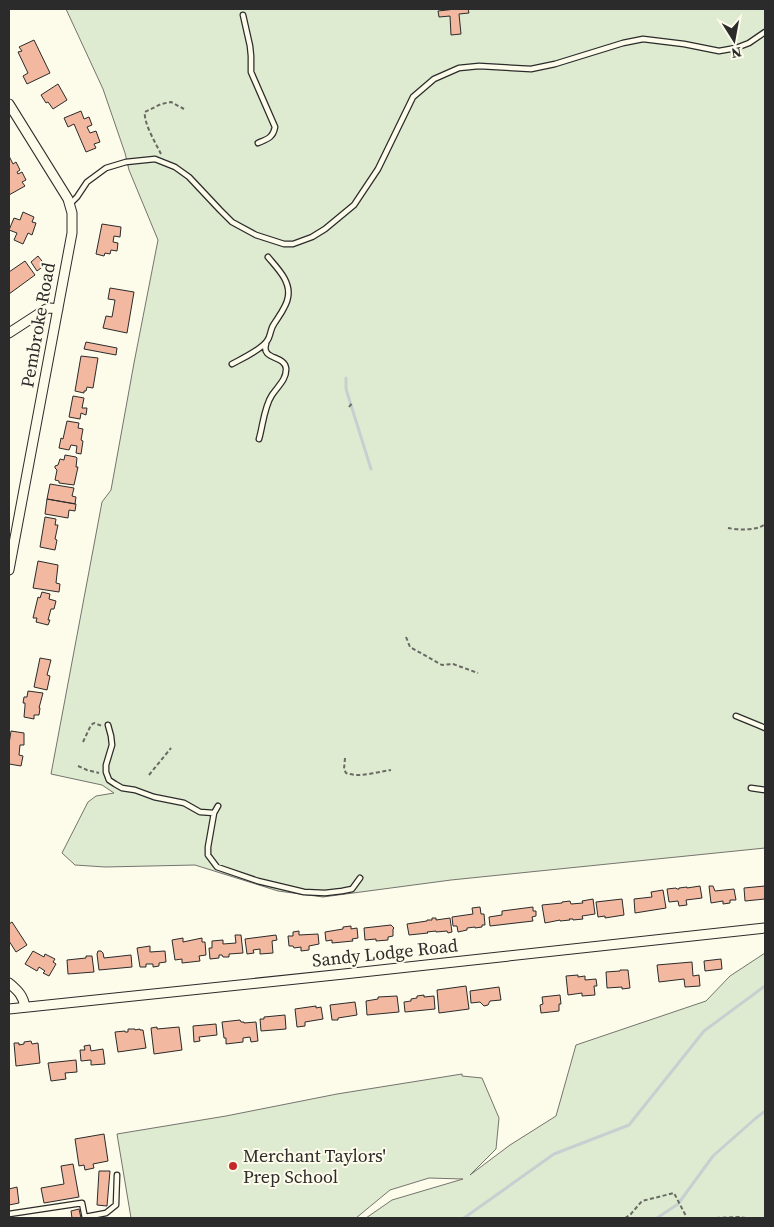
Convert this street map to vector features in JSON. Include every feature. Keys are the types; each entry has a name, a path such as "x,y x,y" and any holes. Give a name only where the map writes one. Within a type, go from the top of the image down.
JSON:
{"street":[{"path":"9,104 70,204"},
{"name":"Pembroke Road","path":"9,570 72,233 73,220 70,204"},
{"path":"9,333 46,309 58,309"},
{"name":"Sandy Lodge Road","path":"9,1009 765,928"},
{"path":"9,983 23,998 25,1007"}],"lane":[{"path":"243,15 250,46 251,72 275,128 274,134 258,144"},
{"path":"70,204 87,182 106,168 126,162 155,158 175,167 189,177 232,222 256,235 284,244 293,244 312,237 325,229 354,205 378,169 413,97 434,80 459,68 479,66 531,69 555,64 623,43 643,40 684,44 719,51 749,44 765,32"},
{"path":"259,439 264,414 271,396 285,376 286,368 283,362 269,355 265,348 271,328 288,298 288,286 283,275 268,257"},
{"path":"232,364 266,344"},
{"path":"736,716 765,728"},
{"path":"108,725 112,745 106,765 109,780 122,788 184,803 200,812 214,813"},
{"path":"751,788 765,790"},
{"path":"218,806 214,813 208,847 208,855 217,867 258,881 304,892 342,892 352,888 360,878"},
{"path":"9,1214 82,1203 85,1217 106,1213 116,1205 118,1175"}],"path":[{"path":"166,162 148,126 144,115 145,112 161,104 171,102 184,109"},
{"path":"349,407 353,402"},
{"path":"728,528 739,530 765,524"},
{"path":"406,637 410,647 442,665 453,664 478,673"},
{"path":"83,742 90,725 94,723 105,727 110,732"},
{"path":"149,775 171,748"},
{"path":"345,758 344,769 349,774 358,775 392,770"},
{"path":"78,766 98,773 106,772"},
{"path":"625,1218 642,1202 674,1193 686,1218"},
{"path":"716,1218 746,1218"}],"green space":[{"path":"66,9 765,9 765,848 451,880 323,897 278,891 195,865 105,867 75,865 62,853 88,802 96,796 114,793 102,785 51,774 102,502 111,490 158,240 129,170 103,89"},
{"path":"765,953 765,1218 366,1218 392,1200 463,1179 429,1178 390,1190 356,1218 131,1218 117,1134 226,1116 337,1094 462,1074 462,1076 482,1078 499,1118 496,1149 470,1175 510,1145 556,1116 576,1045 706,1001 730,976"}],"building":[{"path":"468,9 469,13 459,14 461,34 451,35 450,16 439,17 438,11"},
{"path":"34,40 50,73 27,84 23,76 28,73 18,52 22,51 19,47"},
{"path":"58,84 67,100 53,109 41,95"},
{"path":"81,111 84,119 89,117 92,125 87,127 90,133 96,131 100,142 94,144 96,148 86,152 74,124 68,127 64,118"},
{"path":"9,156 13,164 16,162 20,170 17,172 18,174 22,172 26,180 22,182 25,186 9,195"},
{"path":"23,212 34,217 32,222 36,223 32,235 28,233 23,244 14,240 17,233 9,230 14,218 20,220"},
{"path":"102,224 121,227 120,237 114,236 113,242 118,243 117,251 111,250 110,254 105,253 104,256 96,254"},
{"path":"38,256 45,265 37,271 31,262"},
{"path":"25,261 35,275 9,294 9,272"},
{"path":"110,288 134,292 127,333 103,328 106,316 112,317 115,300 108,299"},
{"path":"86,342 117,348 116,355 84,349"},
{"path":"81,356 98,358 93,388 87,387 84,393 75,391"},
{"path":"73,396 84,398 82,408 87,408 86,415 81,413 80,419 69,417"},
{"path":"67,421 79,423 78,428 83,429 81,454 76,453 77,446 71,445 69,450 59,448"},
{"path":"65,455 77,458 76,467 78,467 74,485 59,483 59,481 55,480 57,470 55,466 58,465 60,459 64,460"},
{"path":"50,484 74,488 72,496 76,497 75,504 47,499"},
{"path":"47,499 76,504 75,511 69,510 68,518 45,514"},
{"path":"45,517 56,519 55,525 58,525 55,550 40,547"},
{"path":"38,561 58,565 56,583 60,584 59,592 33,588"},
{"path":"42,592 50,594 49,599 56,601 54,609 51,609 48,625 36,622 37,618 33,618 38,597 40,598"},
{"path":"40,658 51,660 47,675 50,676 47,690 34,687"},
{"path":"28,691 43,693 39,715 34,715 34,719 24,717 25,703 23,703"},
{"path":"11,731 24,733 24,745 20,745 19,755 23,756 21,766 9,764"},
{"path":"700,886 702,898 686,900 687,905 679,906 678,901 669,902 667,889"},
{"path":"709,886 713,886 715,891 734,889 736,900 730,900 730,903 723,904 723,901 711,903"},
{"path":"765,886 765,899 745,901 744,888"},
{"path":"663,890 666,908 635,913 634,899 652,897 651,892"},
{"path":"593,899 595,914 582,916 583,919 545,923 542,905 570,901 571,904 583,903 582,901"},
{"path":"622,899 624,915 605,918 605,916 598,917 596,902"},
{"path":"480,907 481,914 484,914 485,925 467,928 467,930 458,932 457,926 453,926 452,917 473,914 472,908"},
{"path":"533,907 533,911 536,911 536,916 532,917 533,921 490,926 489,917 502,915 502,911"},
{"path":"432,918 436,918 436,920 450,918 452,932 436,931 409,935 407,924 432,920"},
{"path":"12,922 27,945 16,952 9,941 9,924"},
{"path":"391,925 394,928 393,936 388,937 388,940 365,940 364,928"},
{"path":"351,926 351,929 357,928 358,938 352,939 353,941 332,943 332,940 326,941 325,932"},
{"path":"299,931 299,935 318,934 319,944 309,946 309,950 301,951 301,947 294,948 289,946 288,936 293,936 293,932"},
{"path":"235,935 241,935 243,953 229,954 229,957 219,955 219,958 210,959 209,948 212,948 212,941 223,940 223,944 236,943"},
{"path":"276,935 277,940 272,941 273,953 260,954 260,949 253,950 254,953 247,954 245,939"},
{"path":"183,938 183,942 202,938 202,942 205,942 206,955 199,956 200,961 182,963 182,959 175,960 172,940"},
{"path":"150,946 150,952 165,951 166,962 159,963 159,966 153,967 153,964 146,964 146,967 140,967 137,948"},
{"path":"33,951 44,957 45,954 55,959 53,962 56,964 49,976 43,973 45,971 39,967 37,971 25,964"},
{"path":"98,951 103,953 104,958 131,955 132,967 99,970"},
{"path":"86,956 92,956 94,972 68,974 67,960 86,958"},
{"path":"721,959 722,969 705,971 704,961"},
{"path":"692,962 693,976 699,975 700,986 685,987 684,979 659,982 657,965"},
{"path":"628,970 630,988 607,988 606,972"},
{"path":"578,975 578,977 585,976 585,980 596,979 597,986 594,986 595,995 582,996 582,993 568,995 566,976"},
{"path":"466,986 469,1009 439,1013 437,990"},
{"path":"499,987 501,1000 490,1001 488,1005 484,1006 480,1002 471,1003 470,991"},
{"path":"424,995 424,997 434,996 435,1009 405,1012 404,1002"},
{"path":"560,995 561,1004 559,1004 559,1011 541,1013 542,997"},
{"path":"397,996 399,1012 367,1015 366,1001 378,999 378,997"},
{"path":"355,1002 357,1015 332,1020 330,1005"},
{"path":"316,1006 316,1008 321,1007 323,1019 305,1022 305,1026 297,1027 295,1009"},
{"path":"285,1015 286,1029 261,1031 260,1019"},
{"path":"240,1020 244,1023 256,1022 258,1041 251,1042 250,1037 243,1038 243,1042 226,1044 222,1022"},
{"path":"216,1024 217,1035 199,1037 200,1041 194,1042 193,1026"},
{"path":"157,1027 157,1029 179,1027 182,1050 154,1054 151,1028"},
{"path":"128,1029 143,1030 146,1048 118,1052 115,1032 128,1032"},
{"path":"31,1041 32,1044 38,1043 40,1063 16,1066 14,1043 19,1043 19,1045"},
{"path":"90,1045 91,1051 103,1049 105,1064 91,1065 91,1060 81,1061 80,1050 85,1050 84,1046"},
{"path":"76,1060 77,1072 65,1073 66,1079 51,1081 48,1063"},
{"path":"104,1134 108,1161 93,1164 94,1168 85,1170 84,1165 79,1166 75,1139"},
{"path":"73,1164 79,1197 44,1203 41,1188 64,1184 61,1166"},
{"path":"99,1171 110,1171 107,1206 97,1205"},
{"path":"17,1187 19,1203 9,1205 9,1189"},
{"path":"79,1209 81,1218 72,1218 71,1211"}],"waterway":[{"path":"346,378 346,389 371,469"},
{"path":"464,1218 554,1154 629,1125 704,1031 765,986"},
{"path":"657,1218 678,1204 713,1156 765,1111"}],"place":[{"name":"Merchant Taylors' Prep School","path":"233,1166"}]}
